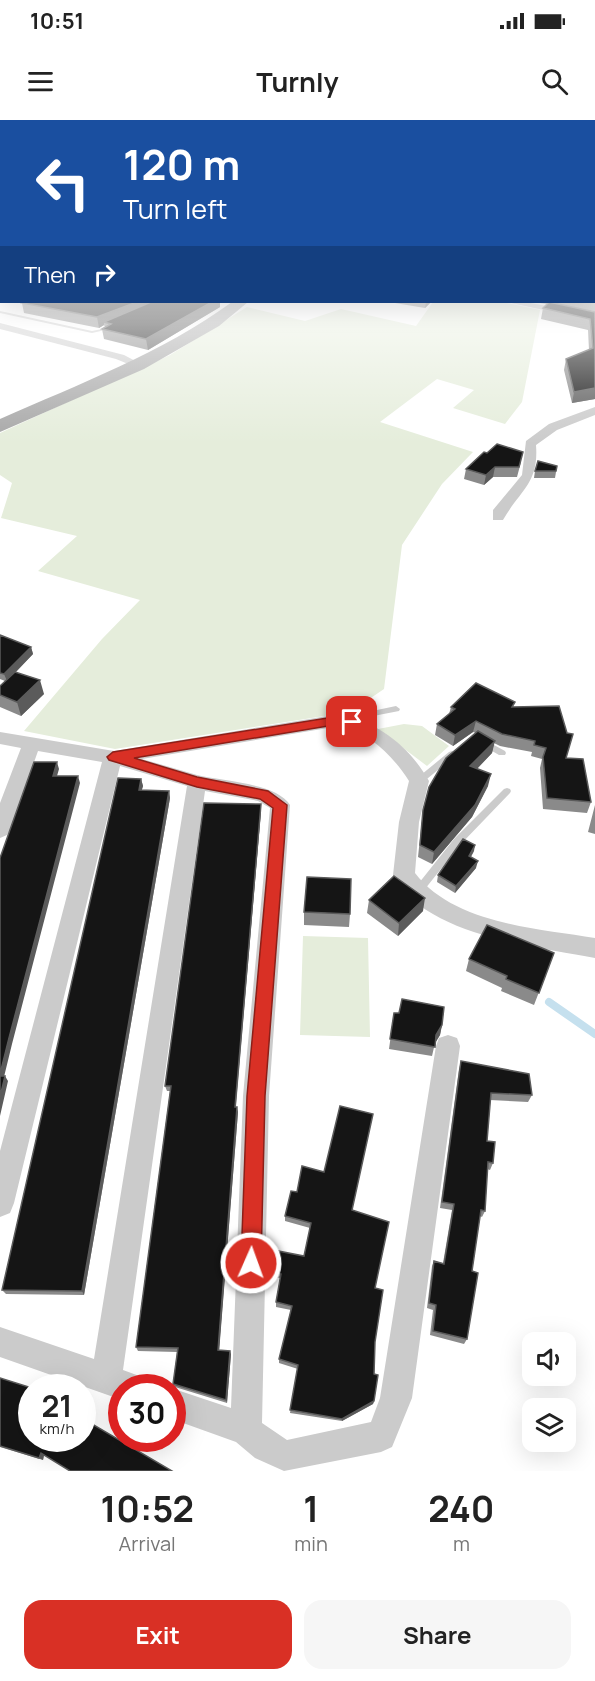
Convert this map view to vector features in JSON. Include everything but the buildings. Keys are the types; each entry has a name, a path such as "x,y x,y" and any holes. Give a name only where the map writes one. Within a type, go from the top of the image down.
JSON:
{"main road":[{"path":"0,426 138,365 218,318"}],"street":[{"path":"0,326 120,357 138,365"},
{"path":"0,332 112,361 138,365"},
{"path":"498,517 500,510 530,477 532,464 530,444 539,435 595,411"},
{"path":"113,757 340,720 362,724 408,763 419,781 409,822 404,874 423,898 476,921 515,933 595,948"},
{"path":"0,738 113,757 197,782 263,795 280,805 256,1096 246,1430"},
{"path":"0,830 31,745"},
{"path":"0,1203 113,757"},
{"path":"119,1374 197,782"},
{"path":"186,1408 246,1430 266,1447 287,1456 381,1436 396,1398 448,1046"},
{"path":"0,1342 108,1380"}],"lane":[{"path":"28,318 92,332 117,325"},
{"path":"352,722 362,716 396,709"},
{"path":"474,737 502,753"},
{"path":"419,781 465,744"},
{"path":"418,891 457,842 507,791"}],"green space":[{"path":"229,318 293,318 305,321 314,318 381,318 416,326 422,318 538,318 522,402 505,424 453,408 474,390 437,379 380,422 473,452 442,484 402,545 384,689 350,712 115,749 24,731 102,639 140,600 38,571 77,536 1,518 12,483 0,475 0,433 170,355"},
{"path":"404,724 422,726 449,746 427,766 378,729"},
{"path":"303,936 368,938 370,1037 300,1035"}],"waterway":[{"path":"549,1002 595,1034"}],"route":[{"path":"251,1263 256,1096 280,805 263,795 197,782 113,757 340,720 352,722"}]}
